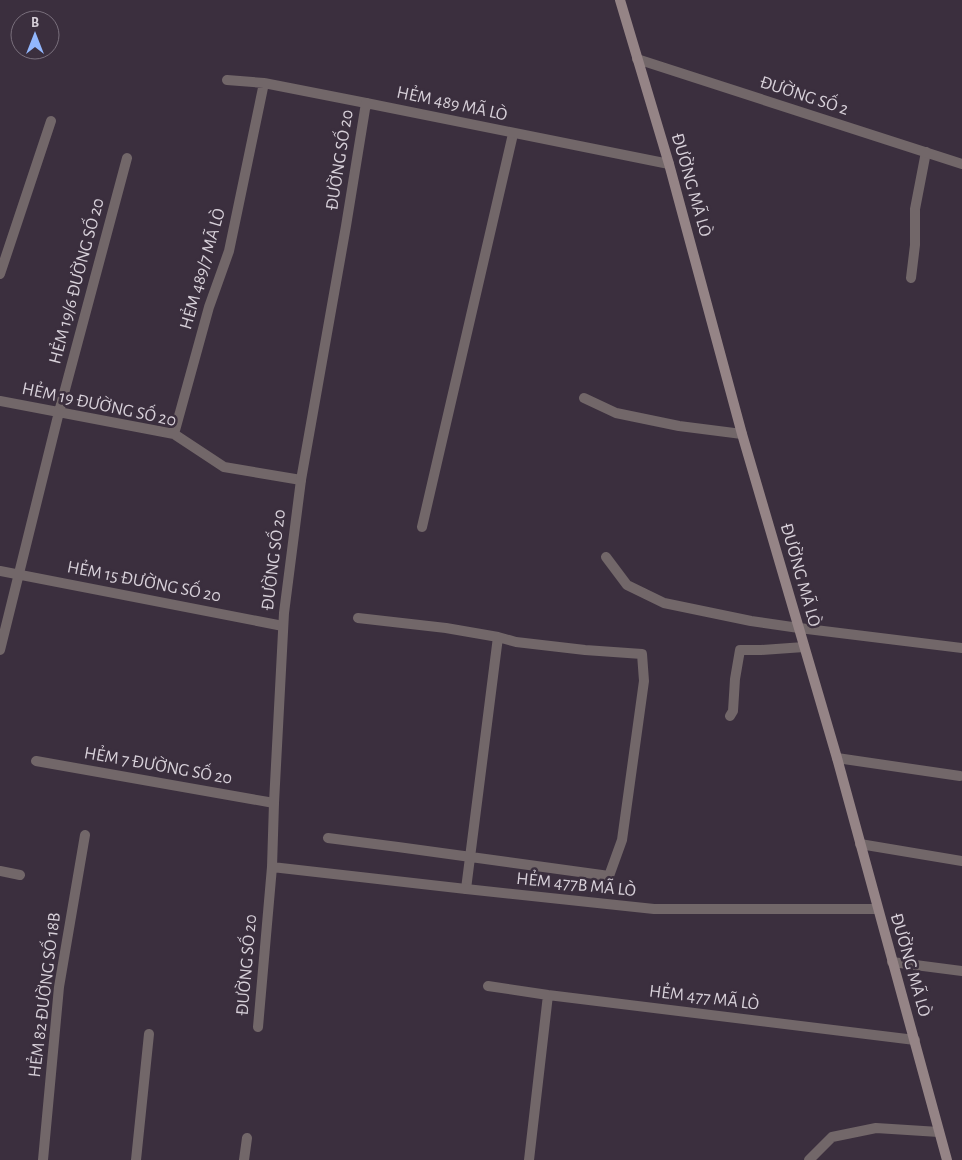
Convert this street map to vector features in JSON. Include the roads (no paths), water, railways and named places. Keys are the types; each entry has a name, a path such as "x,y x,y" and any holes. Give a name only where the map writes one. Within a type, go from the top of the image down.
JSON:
{"main road":[{"name":"ĐƯỜNG MÃ LÒ","path":"620,0 669,164 742,434 837,758 947,1160"}],"street":[{"name":"ĐƯỜNG SỐ 2","path":"637,58 962,164"},
{"name":"HẺM 489 MÃ LÒ","path":"227,80 264,84 366,103 669,164"},
{"name":"HẺM 489/7 MÃ LÒ","path":"174,434 209,307 229,251 264,84"},
{"name":"ĐƯỜNG SỐ 20","path":"258,1027 272,867 282,626 301,480 366,103"},
{"path":"0,274 51,121"},
{"path":"422,527 513,134"},
{"path":"911,278 915,245 915,210 926,152"},
{"name":"HẺM 19/6 ĐƯỜNG SỐ 20","path":"0,650 59,412 127,158"},
{"path":"584,398 616,413 679,426 742,434"},
{"name":"HẺM 19 ĐƯỜNG SỐ 20","path":"0,401 174,434 224,468 301,480"},
{"path":"606,557 627,585 664,603 751,621 962,648"},
{"name":"HẺM 15 ĐƯỜNG SỐ 20","path":"0,571 282,626"},
{"path":"328,838 610,876 622,840 644,681 642,654 516,642 446,628 358,618"},
{"path":"466,890 498,637"},
{"path":"730,716 733,711 735,679 740,650 804,647"},
{"path":"837,758 960,776"},
{"name":"HẺM 7 ĐƯỜNG SỐ 20","path":"36,761 274,802"},
{"name":"HẺM 82 ĐƯỜNG SỐ 18B","path":"43,1160 59,987 85,835"},
{"path":"860,844 962,861"},
{"name":"HẺM 477B MÃ LÒ","path":"272,867 466,890 654,909 878,909"},
{"path":"0,871 20,875"},
{"path":"892,962 962,971"},
{"name":"HẺM 477 MÃ LÒ","path":"488,986 915,1040"},
{"path":"529,1160 548,995"},
{"path":"136,1160 148,1034"},
{"path":"809,1160 832,1137 841,1135 876,1128 939,1132"},
{"path":"244,1160 246,1138"}]}
